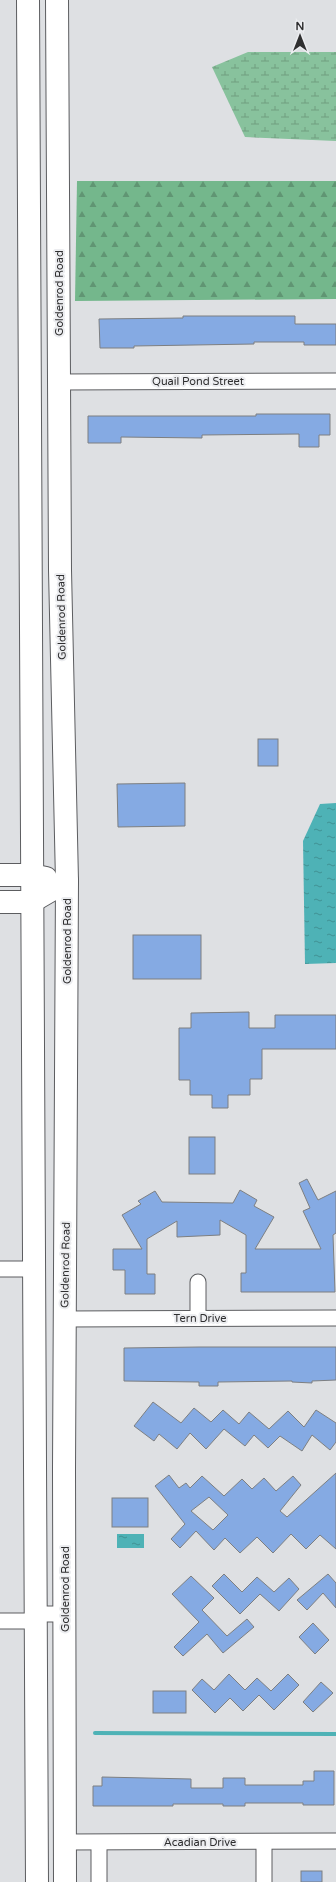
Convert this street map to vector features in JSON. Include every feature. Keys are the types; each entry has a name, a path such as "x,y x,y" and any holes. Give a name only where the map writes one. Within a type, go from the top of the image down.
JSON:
{"main road":[{"path":"28,0 31,902 37,1882"},
{"path":"38,0 44,8 45,144 58,170"},
{"name":"Goldenrod Road","path":"57,0 62,647 67,882 64,1319 65,1882"},
{"path":"29,145 38,172 39,355 45,368 59,382"},
{"path":"30,424 47,441 48,608 62,647"},
{"path":"0,875 31,875 67,882"},
{"path":"0,902 31,902 67,882"}],"street":[{"name":"Quail Pond Street","path":"59,382 336,381"},
{"path":"0,1269 33,1269"},
{"path":"198,1282 198,1318"},
{"name":"Tern Drive","path":"64,1319 336,1318"},
{"path":"0,1620 65,1614"},
{"name":"Acadian Drive","path":"65,1842 336,1842"},
{"path":"264,1842 264,1882"},
{"path":"99,1843 99,1882"}],"green space":[{"path":"248,52 336,52 336,141 245,137 212,67"},
{"path":"77,181 336,181 336,299 75,301"}],"water":[{"path":"336,803 336,963 305,964 303,841 320,804"},
{"path":"117,1534 144,1534 144,1548 117,1548"}],"building":[{"path":"183,316 295,316 295,324 336,324 336,345 304,345 304,342 254,342 254,344 100,348 99,319 183,318"},
{"path":"256,414 330,414 330,435 319,435 319,447 299,447 299,434 202,435 202,438 121,437 121,443 88,443 88,416 256,416"},
{"path":"258,739 278,739 278,766 258,766"},
{"path":"185,783 185,826 118,827 117,784"},
{"path":"133,935 201,935 201,979 133,979"},
{"path":"249,1012 249,1028 275,1028 275,1015 336,1015 336,1049 262,1049 262,1079 250,1079 250,1095 228,1095 228,1108 212,1108 212,1095 190,1095 190,1080 179,1080 179,1028 191,1028 191,1013"},
{"path":"189,1137 215,1137 215,1174 189,1174"},
{"path":"307,1179 318,1200 336,1191 336,1233 333,1235 335,1292 241,1292 241,1273 246,1273 246,1235 220,1220 220,1235 177,1237 177,1221 147,1239 147,1274 155,1274 155,1294 125,1294 125,1270 113,1270 113,1249 142,1249 122,1215 141,1204 138,1201 155,1191 162,1202 233,1203 240,1190 257,1200 254,1206 274,1217 255,1249 321,1249 303,1211 310,1208 299,1183"},
{"path":"336,1347 336,1380 312,1381 312,1383 292,1381 218,1382 218,1386 199,1386 199,1382 124,1381 124,1348"},
{"path":"153,1402 181,1423 194,1408 211,1422 223,1410 239,1424 249,1412 269,1429 288,1411 304,1427 316,1410 336,1423 336,1442 330,1450 312,1435 302,1451 280,1436 268,1448 254,1435 245,1446 224,1429 206,1449 190,1433 177,1449 159,1434 154,1441 134,1426"},
{"path":"336,1473 336,1549 320,1535 306,1549 291,1534 273,1553 257,1537 240,1553 225,1538 214,1550 196,1531 180,1548 171,1539 185,1524 155,1486 169,1475 179,1488 186,1483 190,1488 202,1476 224,1496 242,1479 252,1489 264,1478 276,1491 293,1476 301,1485 280,1511 287,1517","holes":["209,1497 228,1515 213,1530 191,1511"]},
{"path":"112,1498 148,1498 148,1527 112,1527"},
{"path":"224,1574 242,1592 257,1577 274,1592 289,1578 299,1589 279,1611 260,1594 240,1614 212,1586"},
{"path":"328,1574 336,1583 336,1608 323,1593 307,1610 297,1600"},
{"path":"191,1576 214,1598 202,1610 227,1636 247,1619 254,1627 223,1653 207,1634 183,1656 174,1647 199,1622 172,1594"},
{"path":"313,1623 329,1640 315,1654 299,1637"},
{"path":"229,1674 245,1690 257,1678 271,1691 288,1674 299,1685 274,1710 259,1695 243,1711 230,1698 215,1713 192,1690 202,1679 214,1690"},
{"path":"321,1682 333,1693 313,1712 303,1702"},
{"path":"153,1691 186,1691 186,1713 153,1713"},
{"path":"314,1771 334,1771 334,1805 303,1805 303,1803 245,1803 245,1806 223,1806 223,1804 173,1804 173,1806 93,1806 93,1786 102,1786 102,1777 191,1779 191,1788 223,1788 223,1778 245,1778 245,1785 303,1785 303,1781 314,1781"},
{"path":"301,1871 322,1871 322,1882 301,1882"}],"waterway":[{"path":"95,1733 336,1734"}]}
